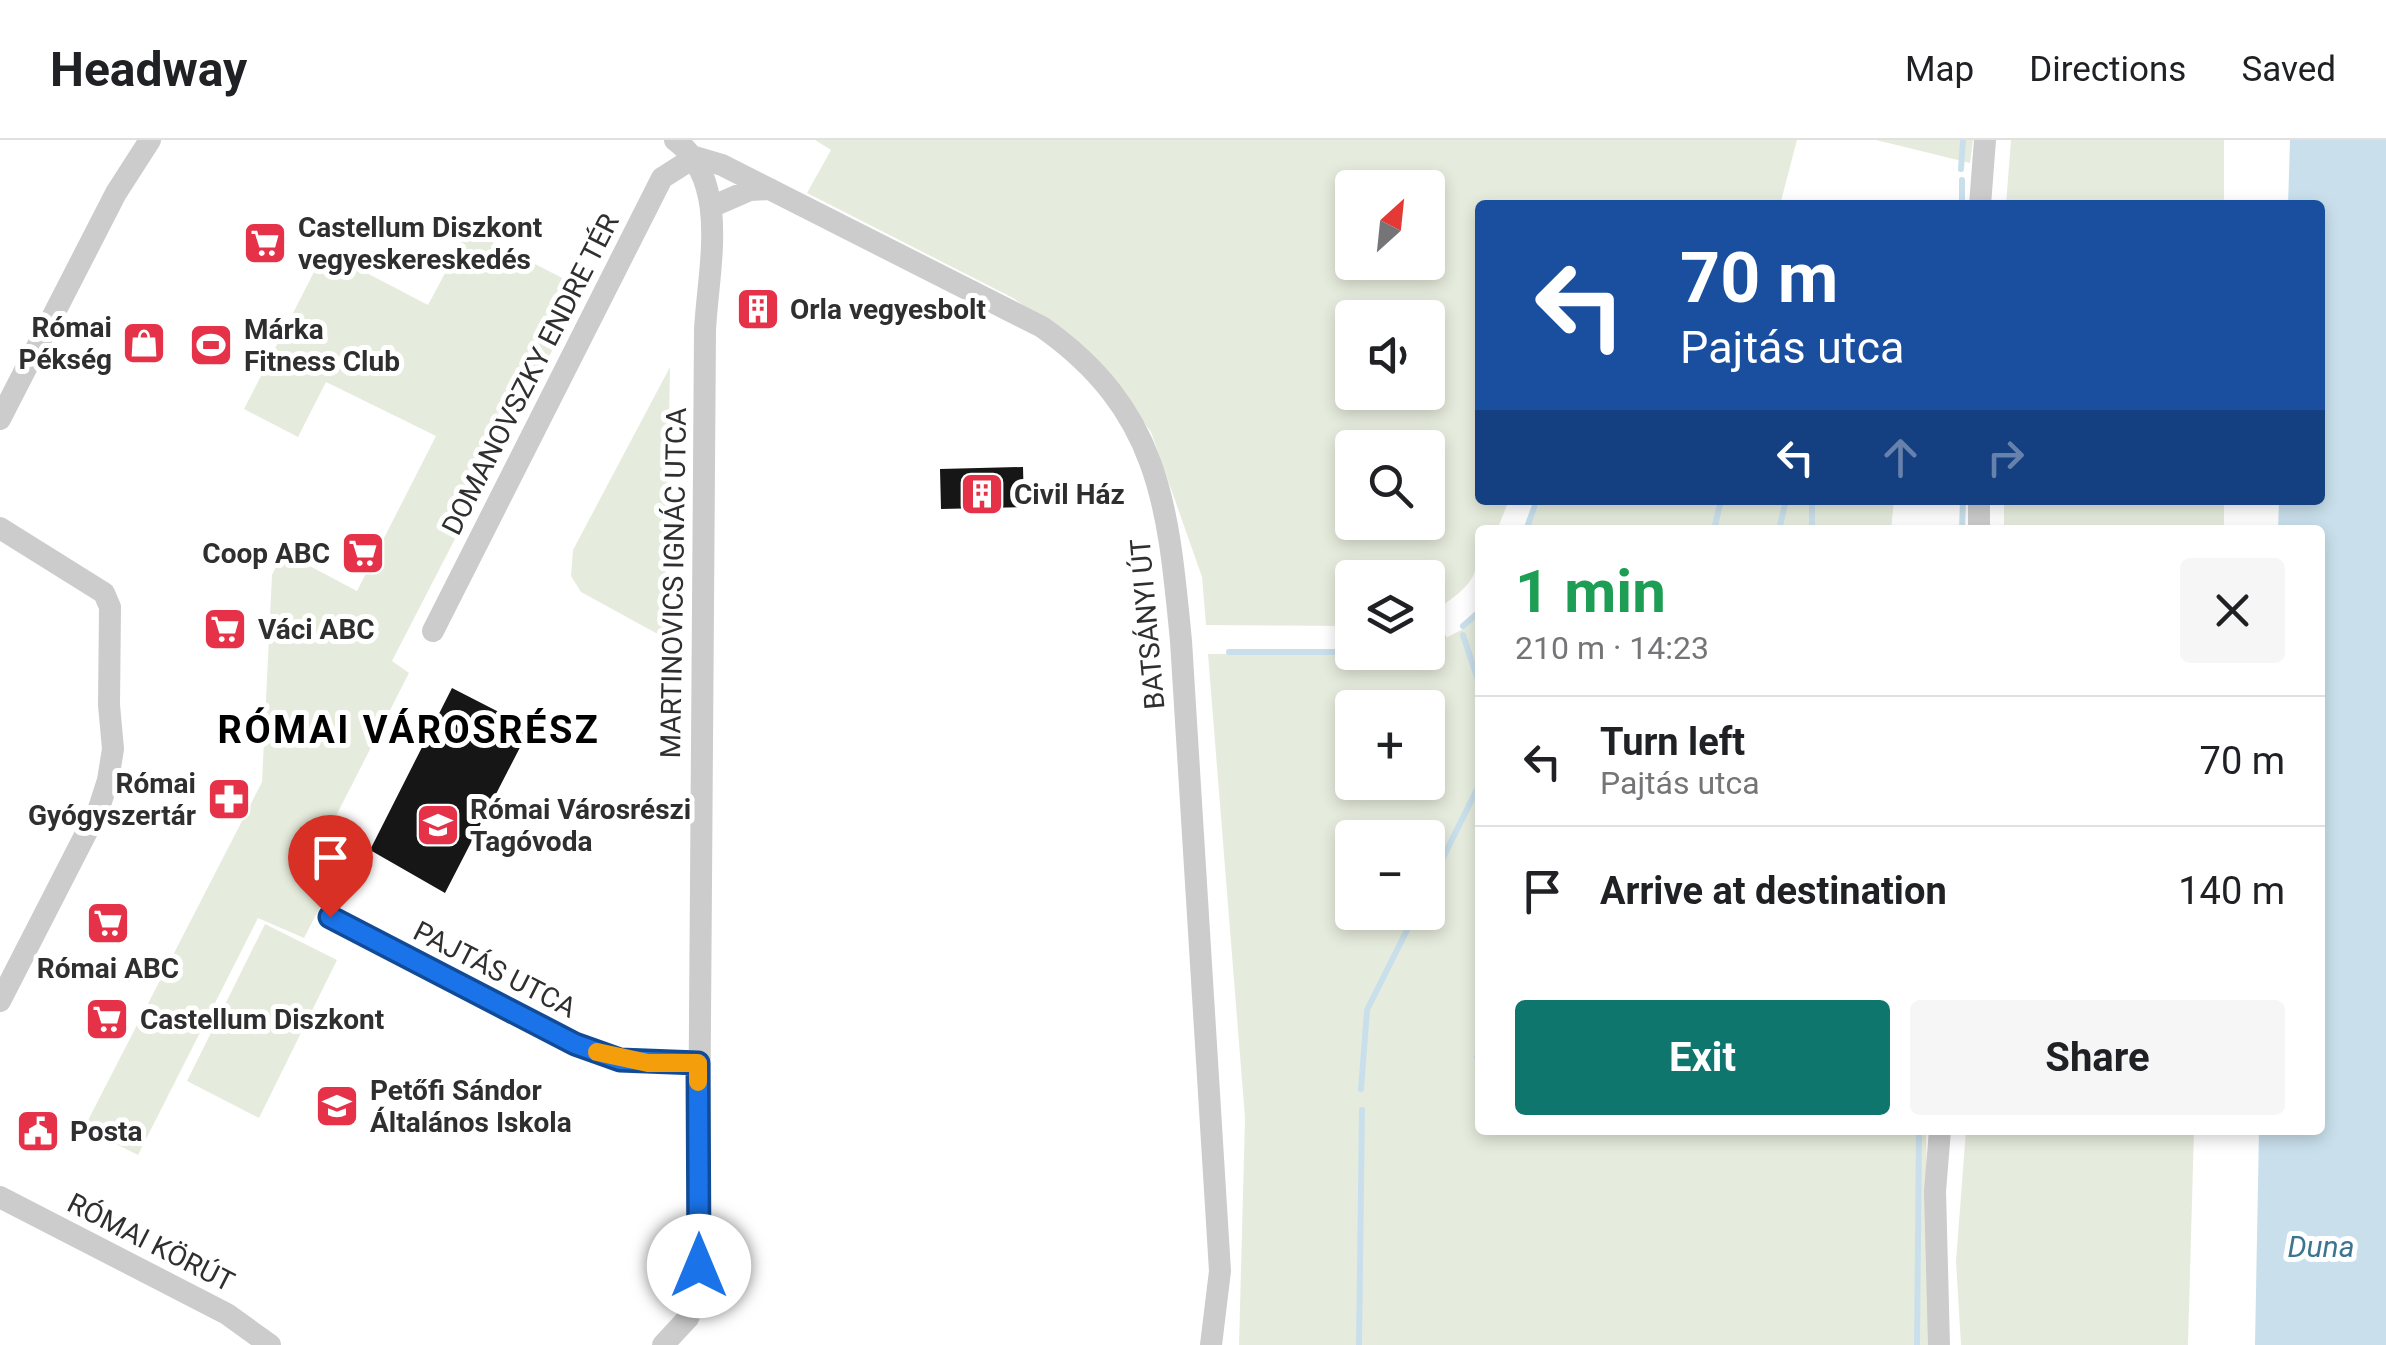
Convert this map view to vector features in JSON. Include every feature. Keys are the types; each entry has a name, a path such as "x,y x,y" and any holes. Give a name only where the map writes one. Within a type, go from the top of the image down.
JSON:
{"street":[{"path":"0,420 116,193 150,140"},
{"path":"675,140 697,148"},
{"path":"1980,200 1985,140"},
{"name":"BATSÁNYI ÚT","path":"697,148 722,165 1042,327 1080,354 1118,397 1150,460 1171,536 1181,641 1220,1272 1210,1345"},
{"name":"MARTINOVICS IGNÁC UTCA","path":"663,1345 688,1318 698,1295 705,330 711,207 697,148"},
{"name":"DOMANOVSZKY ENDRE TÉR","path":"433,631 662,178 697,148"},
{"path":"711,207 750,190 770,189"},
{"path":"0,528 104,593 110,607 109,705 113,748 99,808 0,1001"},
{"name":"PAJTÁS UTCA","path":"330,917 575,1044 620,1060 698,1063"},
{"path":"1939,1345 1935,1191 1940,1135"},
{"name":"RÓMAI KÖRÚT","path":"0,1198 228,1314 270,1345"}],"green space":[{"path":"815,140 1797,140 1781,200 1475,200 1475,505 1507,505 1499,525 1475,525 1474,573 1445,604 1445,560 1335,560 1335,626 1206,625 1202,577 1151,432 1094,356 1013,298 807,193 831,150"},
{"path":"1876,140 1973,140 1970,163"},
{"path":"2011,140 2224,140 2224,200 2006,200"},
{"path":"468,230 584,289 392,661 409,673 312,863 336,876 304,938 258,918 138,1155 84,1128 262,782 272,575 283,552 357,591 436,436 326,382 298,437 244,409 315,270 338,258 428,305"},
{"path":"670,367 665,638 581,592 571,576 573,550"},
{"path":"1539,505 1894,505 1892,525 1530,525"},
{"path":"2004,505 2224,505 2224,525 2004,525"},
{"path":"1475,619 1475,1135 1926,1135 1931,1345 1239,1345 1245,1118 1208,654 1335,653 1335,670 1445,670 1445,638"},
{"path":"265,924 337,960 259,1118 187,1081"},
{"path":"1966,1135 2194,1135 2188,1345 1961,1345 1956,1261"}],"water":[{"name":"Duna","path":"2290,140 2386,140 2386,1345 2255,1345 2259,1135 2325,1135 2325,525 2278,525 2279,505 2325,505 2325,200 2288,200"}],"building":[{"name":"Civil Ház","path":"1023,467 1024,507 941,509 940,469"},
{"name":"Római Városrészi Tagóvoda","path":"452,688 530,728 445,893 370,850"}],"waterway":[{"path":"1961,169 1963,140"},
{"path":"1962,180 1962,200"},
{"path":"1528,525 1535,505"},
{"path":"1715,525 1720,505"},
{"path":"1780,525 1785,505"},
{"path":"1812,505 1812,525"},
{"path":"1962,525 1963,505"},
{"path":"1463,626 1475,615"},
{"path":"1463,635 1475,671"},
{"path":"1229,652 1335,652"},
{"path":"1445,854 1475,793"},
{"path":"1361,1089 1367,1010 1407,930"},
{"path":"1359,1345 1362,1110"},
{"path":"1917,1345 1919,1135"}],"slow traffic":[{"path":"597,1052 620,1060 698,1063 698,1082"}],"place":[{"name":"Castellum Diszkont vegyeskereskedés","path":"265,243"},
{"name":"Orla vegyesbolt","path":"758,309"},
{"name":"Római Pékség","path":"144,343"},
{"name":"Márka Fitness Club","path":"211,345"},
{"name":"Civil Ház","path":"982,494"},
{"name":"Coop ABC","path":"363,553"},
{"name":"Váci ABC","path":"225,629"},
{"name":"Római Gyógyszertár","path":"229,799"},
{"name":"Római Városrészi Tagóvoda","path":"438,825"},
{"name":"Római ABC","path":"108,923"},
{"name":"Castellum Diszkont","path":"107,1019"},
{"name":"Petőfi Sándor Általános Iskola","path":"337,1106"},
{"name":"Posta","path":"38,1131"}],"district":[{"name":"RÓMAI VÁROSRÉSZ","path":"409,730"}],"route":[{"path":"330,917 575,1044 620,1060 698,1063 699,1266"}]}
